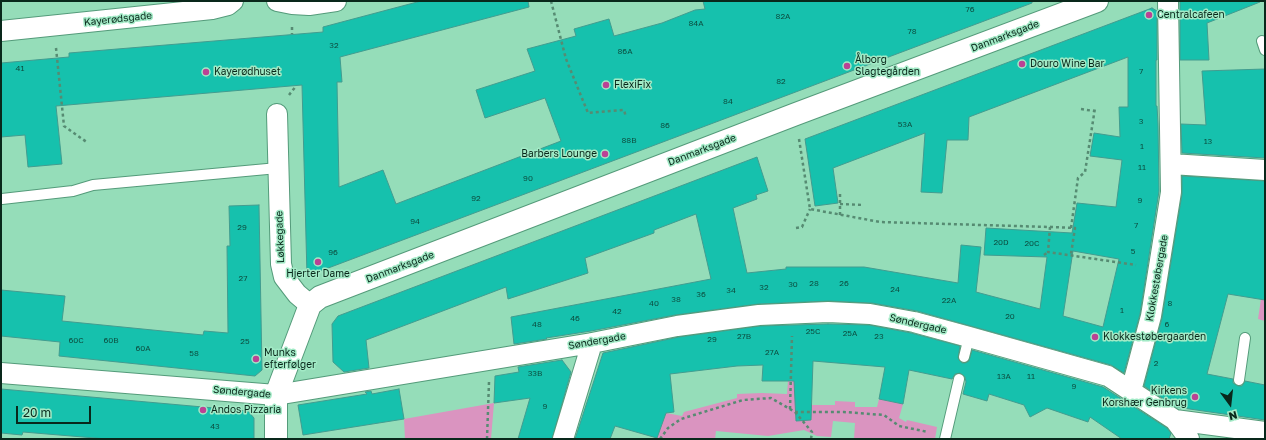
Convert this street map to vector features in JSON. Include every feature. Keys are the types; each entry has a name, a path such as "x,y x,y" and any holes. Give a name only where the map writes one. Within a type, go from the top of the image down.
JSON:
{"street":[{"name":"Kayerødsgade","path":"1,31 54,25 171,7 212,9 228,5 234,1"},
{"path":"277,1 309,5 336,1"},
{"name":"Danmarksgade","path":"310,305 320,297 796,114 1098,1"},
{"name":"Klokkestøbergade","path":"1131,391 1151,316 1171,192 1168,1"},
{"name":"Løkkegade","path":"277,114 281,264 284,277 297,294 310,305"},
{"path":"1171,164 1265,170"},
{"path":"276,439 276,395 310,305"},
{"name":"Søndergade","path":"1,373 276,395 592,342 677,326 759,315 828,312 870,314 914,322 1108,376 1175,420 1189,439"},
{"path":"563,439 592,342"},
{"name":"Søndergade","path":"1175,420 1234,421 1265,432"}],"lane":[{"path":"2,199 73,191 93,185 278,168"},
{"path":"964,357 969,337"},
{"path":"1239,380 1245,338"},
{"path":"945,437 959,379"}],"path":[{"path":"551,1 566,58 588,113 624,110 626,117"},
{"path":"54,25 64,126 88,143"},
{"path":"1071,228 1078,178 1086,172 1095,110 1080,109"},
{"path":"796,114 810,209 802,227 796,228"},
{"path":"840,193 840,215"},
{"path":"840,204 864,205"},
{"path":"810,209 880,222 1075,228 1071,254"},
{"path":"1048,252 1050,227"},
{"path":"1044,255 1048,252 1071,254 1158,269"},
{"path":"790,408 792,314"},
{"path":"487,439 490,359"},
{"path":"660,439 668,428 681,419 743,400 771,398 795,412 812,432 811,439"},
{"path":"795,412 844,412 884,415 899,426 945,437"}],"shaded area":[{"path":"1265,296 1265,321 1258,319 1261,299"},
{"path":"794,380 808,409 812,409 812,405 835,405 835,401 855,402 855,407 877,407 879,399 903,404 899,418 906,422 907,420 937,427 935,439 854,439 855,423 833,421 831,437 817,436 804,430 768,436 716,431 715,439 657,439 666,413 682,416 684,412 737,398 737,394 787,394 788,381"},
{"path":"494,403 491,439 405,439 404,419"}],"building":[{"path":"421,1 528,1 529,7 340,57 342,82 337,82 339,187 383,170 396,204 561,141 545,98 485,118 476,90 535,71 527,49 576,36 574,29 609,19 614,36 662,23 695,10 705,9 703,1 1032,1 1032,3 307,276 302,85 56,106 62,164 28,167 25,135 1,137 1,63 69,57 69,53 323,32 323,27"},
{"path":"1180,1 1260,2 1207,23 1209,60 1180,60"},
{"path":"1152,8 1157,11 1156,106 1158,124 1159,191 1140,314 1124,373 1111,365 917,311 872,303 829,301 758,304 675,315 514,344 511,317 711,279 696,214 654,230 654,233 585,258 588,273 508,299 506,287 366,340 369,368 344,372 333,362 332,324 338,316 757,157 768,191 756,195 757,199 733,208 747,273 786,269 786,267 864,267 958,283 961,245 981,247 976,292 1040,309 1047,257 984,255 986,228 1072,233 1077,203 1116,207 1122,160 1090,156 1094,133 1120,137 1119,107 1128,107 1128,57 969,117 968,140 947,140 942,193 921,192 925,133 833,168 838,203 815,206 805,139","holes":["1073,251 1119,259 1103,327 1063,316"]},
{"path":"1265,69 1265,158 1182,153 1181,124 1206,125 1202,71"},
{"path":"1182,176 1265,181 1265,300 1228,294 1207,374 1233,379 1233,383 1238,386 1242,386 1245,381 1265,385 1265,420 1176,407 1144,386 1162,318 1182,194"},
{"path":"259,205 262,370 255,376 59,356 60,342 1,336 1,290 65,296 62,321 203,335 204,331 228,333 227,246 230,246 229,206"},
{"path":"828,324 869,325 911,333 960,346 958,358 962,363 969,361 972,350 1103,387 1167,428 1171,433 1169,439 1122,439 1090,417 1088,422 1047,408 1030,417 1024,405 989,394 987,401 963,394 966,382 965,377 960,373 955,374 952,379 909,370 903,404 879,399 885,367 813,361 811,420 796,421 794,381 762,381 763,365 737,366 670,374 674,412 666,413 657,438 615,426 610,439 575,439 603,353 679,337 760,326"},
{"path":"562,360 571,372 552,439 518,439 530,398 494,403 495,376 519,372 518,367"},
{"path":"1,389 248,411 254,418 254,439 107,439 23,432 22,435 1,433"},
{"path":"399,389 404,419 303,435 298,405 367,394 365,392 371,391 372,394"}],"place":[{"name":"Centralcafeen","path":"1149,15"},
{"name":"Douro Wine Bar","path":"1022,64"},
{"name":"Ålborg Slagtegården","path":"847,66"},
{"name":"Kayerødhuset","path":"206,72"},
{"name":"FlexiFix","path":"606,85"},
{"name":"Barbers Lounge","path":"605,154"},
{"name":"Hjerter Dame","path":"318,262"},
{"name":"Klokkestøbergaarden","path":"1095,337"},
{"name":"Munks efterfølger","path":"256,359"},
{"name":"Kirkens Korshær Genbrug","path":"1195,397"},
{"name":"Andos Pizzaria","path":"203,410"}]}
